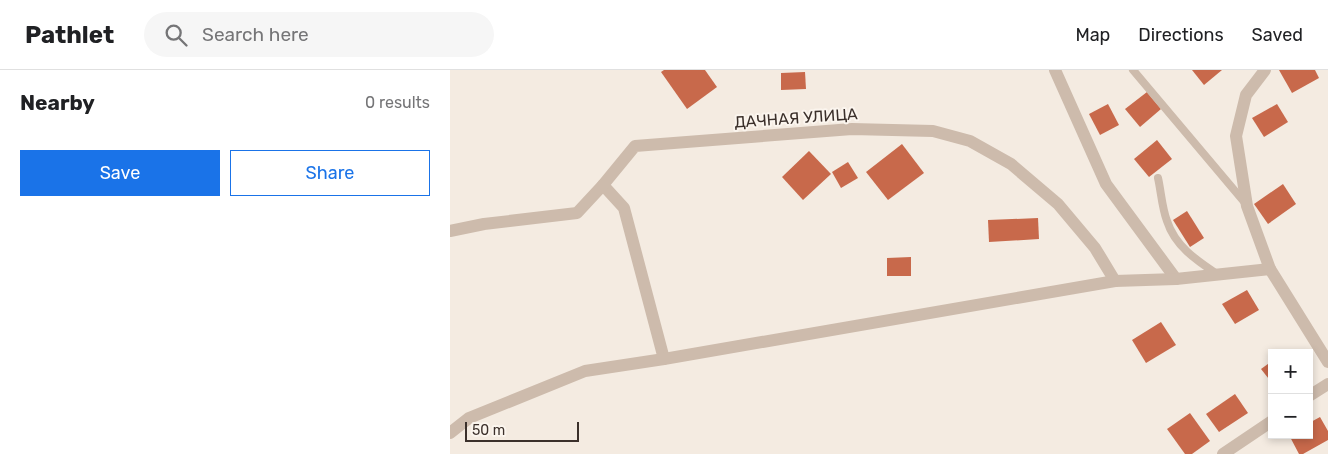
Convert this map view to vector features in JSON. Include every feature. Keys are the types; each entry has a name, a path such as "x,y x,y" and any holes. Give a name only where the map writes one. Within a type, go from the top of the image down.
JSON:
{"street":[{"path":"1055,70 1106,184 1176,279"},
{"path":"1265,70 1246,95 1236,136 1247,206 1270,269 1328,362"},
{"name":"ДАЧНАЯ УЛИЦА","path":"450,231 484,224 577,213 635,146 852,129 934,130 970,141 1011,164 1052,198 1095,248 1115,281"},
{"path":"603,185 624,208 664,359"},
{"path":"450,433 469,418 585,372 1115,281 1176,279 1270,269"},
{"path":"1312,394 1328,384"},
{"path":"1223,454 1268,424"}],"lane":[{"path":"1134,70 1247,206"},
{"path":"1158,178 1167,221 1180,245 1196,260 1217,274"}],"building":[{"path":"664,70 705,70 717,87 687,109 661,72"},
{"path":"1192,70 1222,70 1204,85"},
{"path":"1279,70 1315,70 1319,78 1292,93"},
{"path":"805,72 806,89 781,90 781,73"},
{"path":"1147,92 1161,109 1140,127 1125,109"},
{"path":"1108,104 1119,125 1100,135 1089,114"},
{"path":"1277,104 1288,122 1264,137 1252,118"},
{"path":"1157,140 1172,159 1149,177 1134,159"},
{"path":"902,144 924,173 888,200 866,172"},
{"path":"809,151 831,174 803,200 782,177"},
{"path":"848,162 858,178 841,188 832,172"},
{"path":"1283,184 1296,204 1268,224 1254,204"},
{"path":"1187,211 1204,238 1190,247 1173,220"},
{"path":"1038,218 1039,239 989,242 988,220"},
{"path":"911,257 911,276 887,276 887,258"},
{"path":"1247,290 1259,310 1235,324 1222,304"},
{"path":"1161,322 1176,345 1146,363 1132,340"},
{"path":"1268,364 1268,378 1261,369"},
{"path":"1235,394 1248,413 1219,432 1206,414"},
{"path":"1190,413 1210,441 1192,454 1185,454 1167,429"},
{"path":"1320,417 1328,431 1328,440 1303,454 1299,454 1291,439 1313,439 1313,421"}]}
